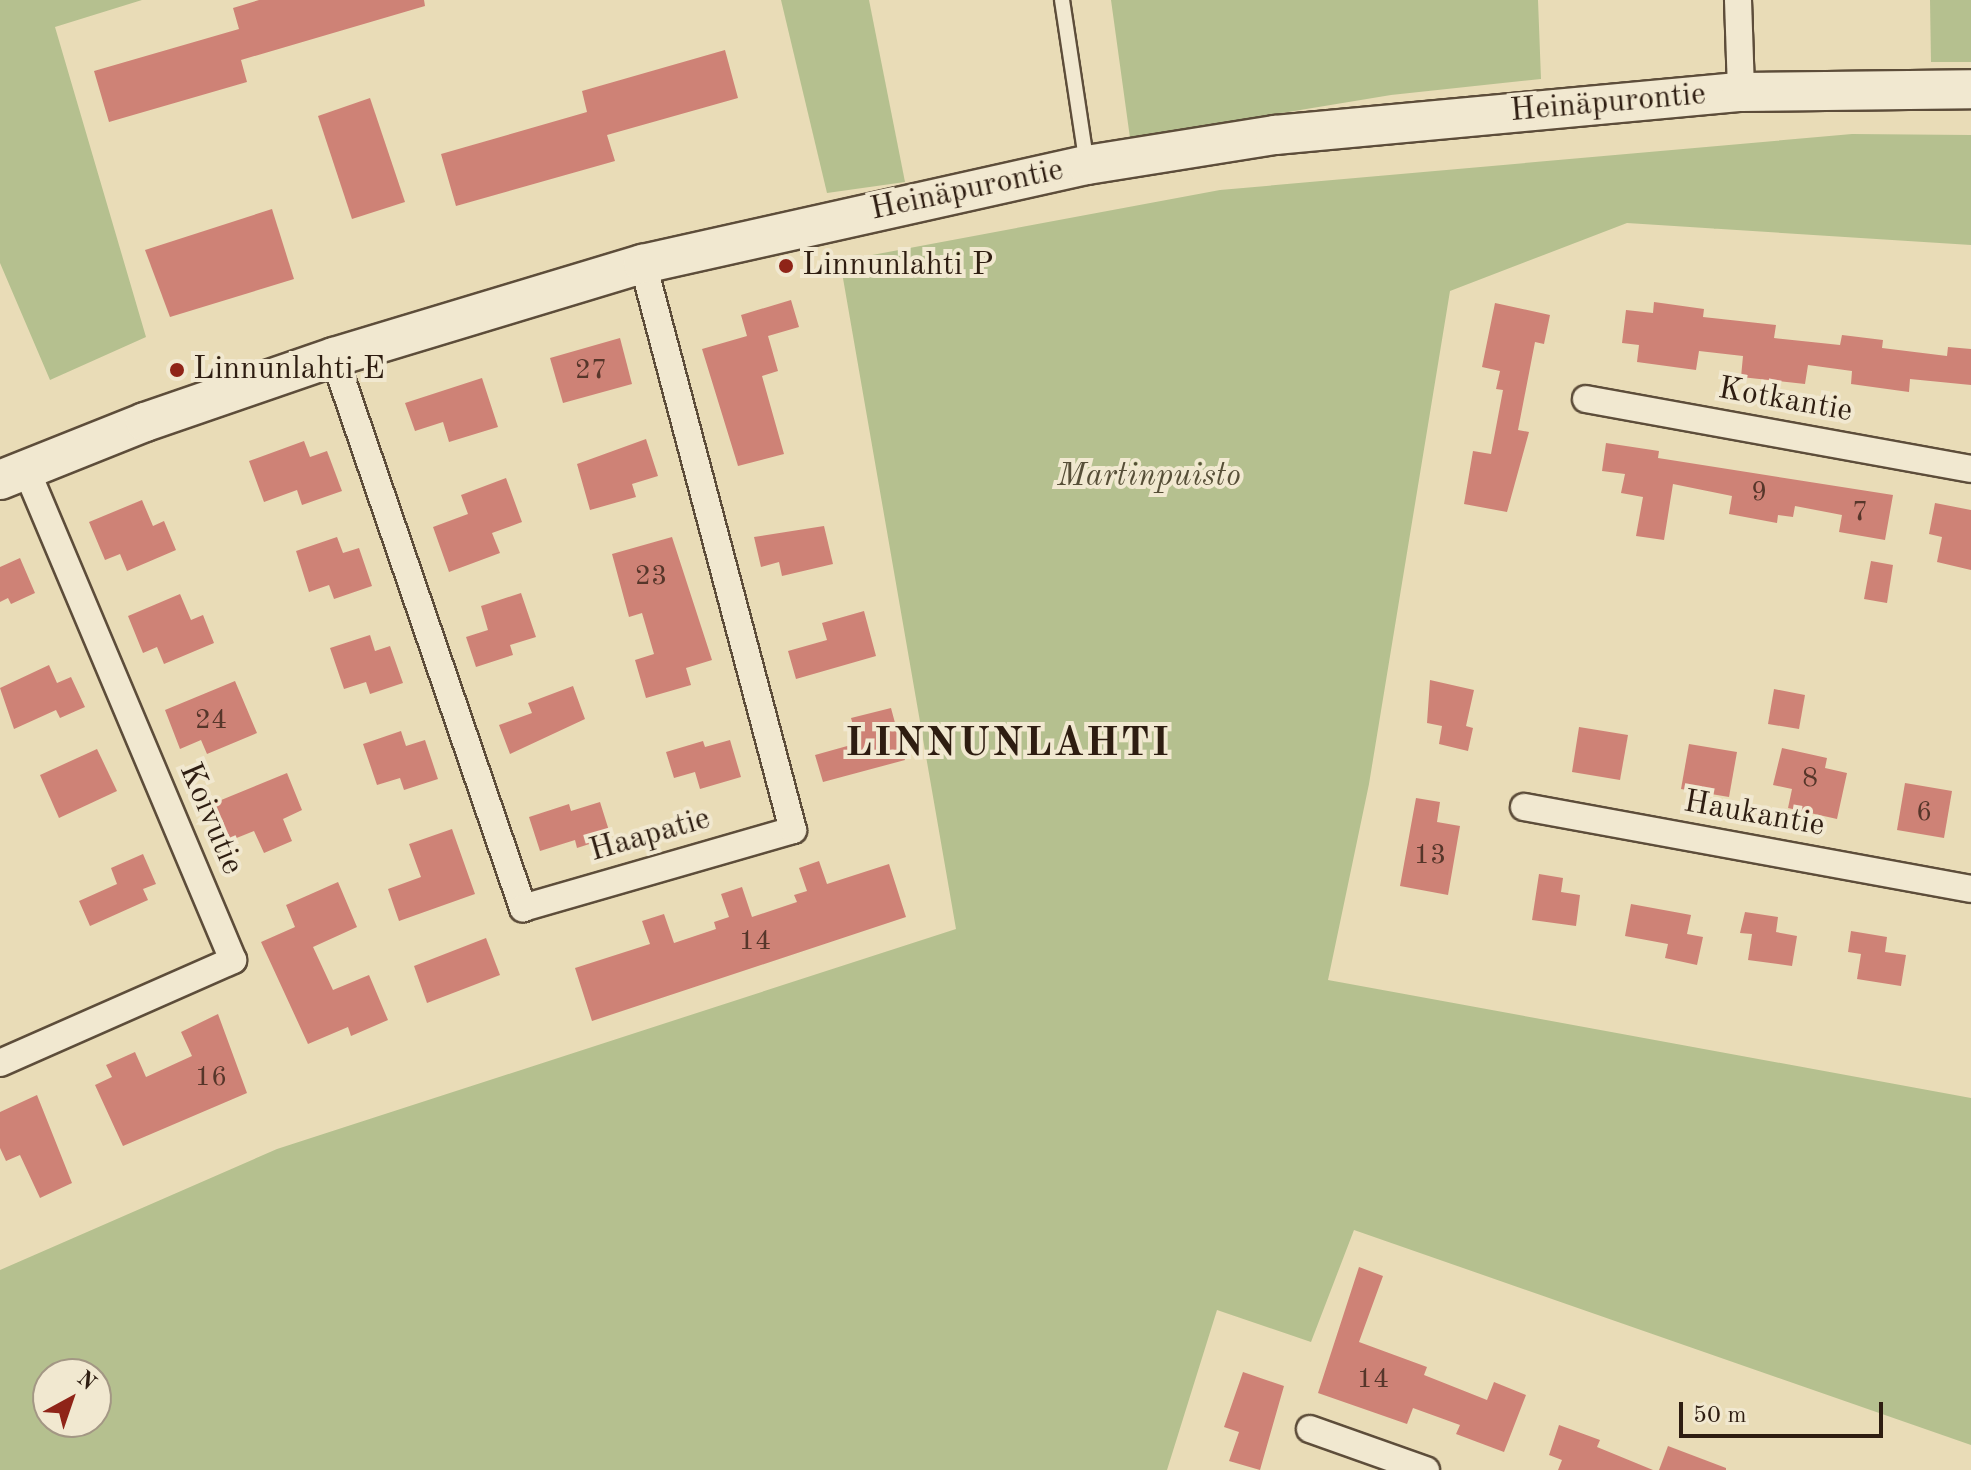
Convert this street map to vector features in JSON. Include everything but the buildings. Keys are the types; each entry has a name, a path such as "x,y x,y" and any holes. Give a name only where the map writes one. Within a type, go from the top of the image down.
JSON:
{"street":[{"path":"1738,0 1741,92"},
{"name":"Heinäpurontie","path":"13,475 334,357 643,264 1087,165 1275,135 1741,92 1971,89"},
{"name":"Haapatie","path":"334,357 523,908 793,830 643,264"},
{"name":"Kotkantie","path":"1586,399 1971,469"},
{"name":"Koivutie","path":"0,1063 233,960 13,475"},
{"name":"Haukantie","path":"1524,807 1971,889"},
{"path":"1310,1429 1426,1470"}],"lane":[{"path":"1062,0 1087,165"}],"green space":[{"path":"0,0 142,0 55,27 146,337 50,380 0,263"},
{"path":"781,0 869,0 905,182 827,193"},
{"path":"1111,0 1538,0 1541,79 1391,95 1130,138"},
{"path":"1930,0 1971,0 1971,62 1931,62"},
{"name":"Martinpuisto","path":"1852,134 1971,135 1971,245 1627,223 1450,291 1369,784 1328,980 1971,1098 1971,1445 1354,1230 1311,1342 1217,1310 1167,1470 0,1470 0,1270 277,1149 956,929 840,261 1220,190"}],"place":[{"name":"Linnunlahti P","path":"786,266"},
{"name":"Linnunlahti E","path":"177,370"}],"district":[{"name":"LINNUNLAHTI","path":"1008,745"}]}
